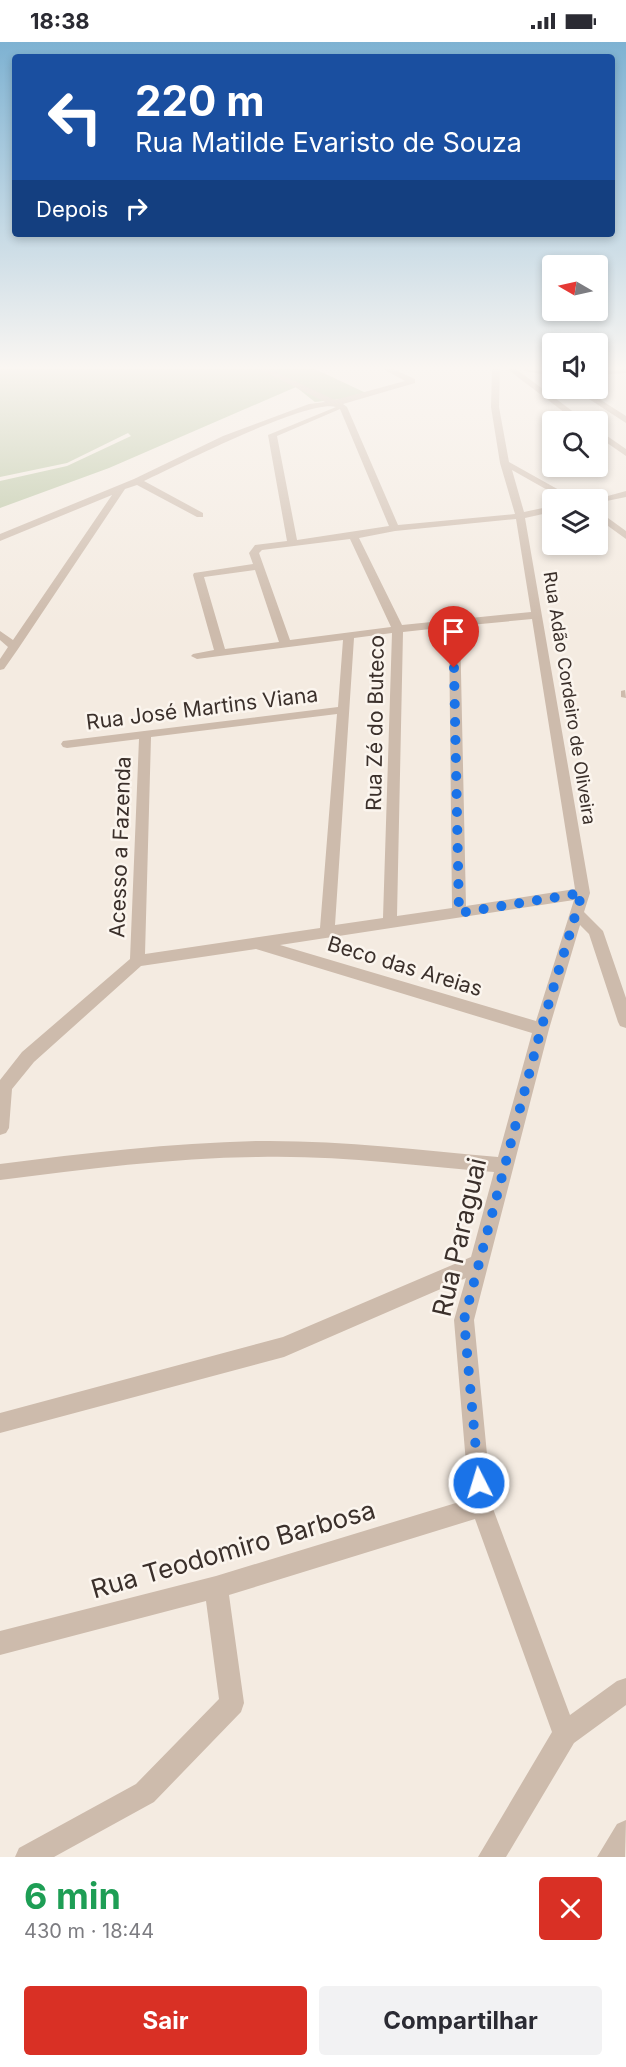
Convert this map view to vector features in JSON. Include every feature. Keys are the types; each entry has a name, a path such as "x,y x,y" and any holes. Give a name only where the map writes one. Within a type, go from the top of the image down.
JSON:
{"street":[{"path":"0,538 137,481 194,454"},
{"path":"276,454 293,544"},
{"path":"361,454 395,528"},
{"name":"Rua Adão Cordeiro de Oliveira","path":"503,454 520,516 582,893"},
{"path":"505,463 553,489"},
{"path":"137,481 200,515"},
{"path":"0,667 122,487"},
{"path":"608,498 626,494"},
{"path":"285,643 254,553 259,547 353,536 395,528 520,516 542,511"},
{"path":"608,522 626,536"},
{"name":"Rua Zé do Buteco","path":"353,536 398,629 390,922"},
{"path":"220,652 198,575 258,566"},
{"path":"197,656 398,629 536,615"},
{"path":"454,623 459,913"},
{"path":"0,634 14,647"},
{"path":"327,931 349,635"},
{"name":"Rua José Martins Viana","path":"67,744 342,710"},
{"name":"Acesso a Fazenda","path":"137,961 145,734"},
{"path":"0,1128 4,1087 28,1057 137,961 582,893"},
{"name":"Rua Paraguai","path":"564,1734 481,1506 464,1320 541,1029 582,893"},
{"path":"577,914 596,931 626,1022"},
{"name":"Beco das Areias","path":"256,943 541,1029"},
{"path":"0,1172 124,1156 260,1149 505,1165"},
{"path":"0,1423 284,1347 479,1263"},
{"name":"Rua Teodomiro Barbosa","path":"0,1643 216,1587 481,1506"},
{"path":"28,1857 145,1793 232,1703 216,1587"},
{"path":"492,1857 564,1734 626,1690"},
{"path":"610,1857 626,1833"}],"green space":[{"path":"0,454 86,454 67,463 0,477"},
{"path":"93,454 142,454 0,508 0,481 67,466"}],"route":[{"path":"454,668 459,913 582,893 541,1029 464,1320 479,1483"}]}
